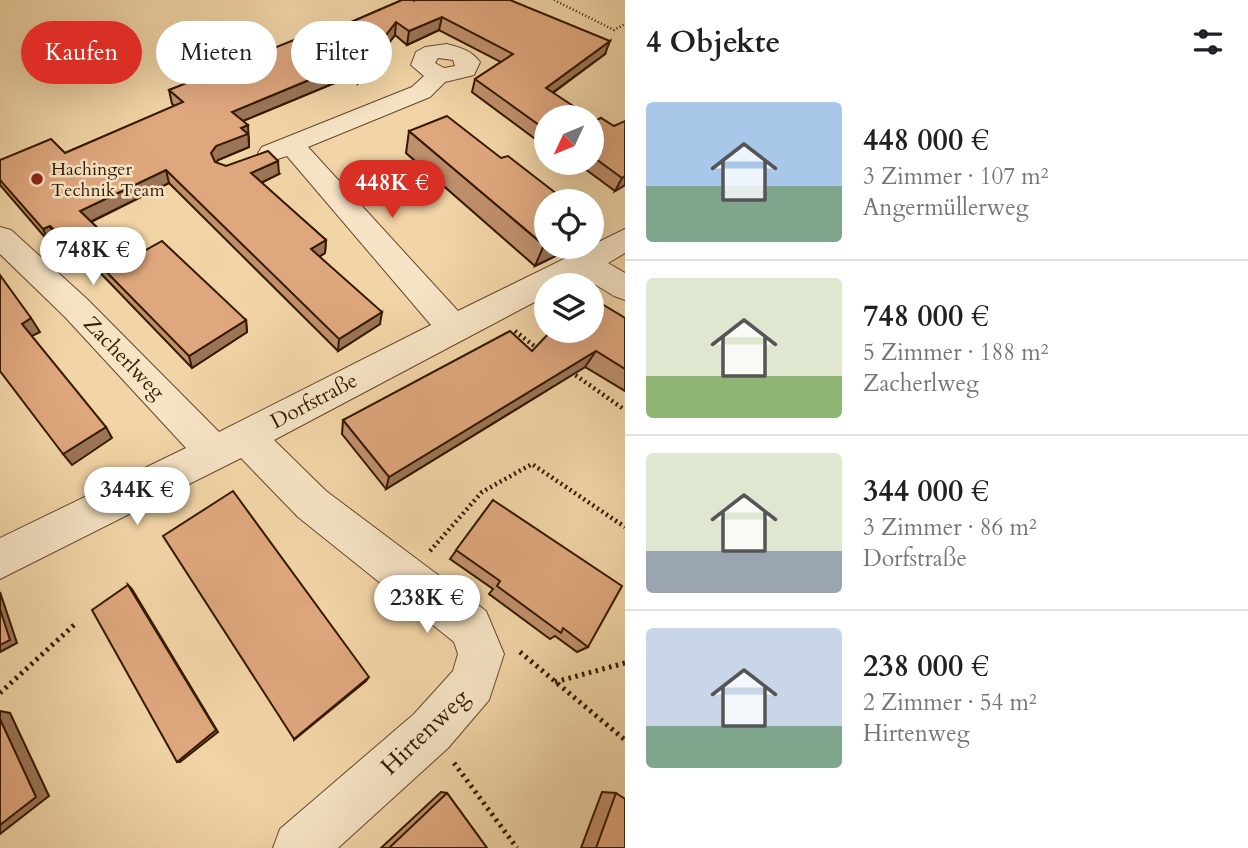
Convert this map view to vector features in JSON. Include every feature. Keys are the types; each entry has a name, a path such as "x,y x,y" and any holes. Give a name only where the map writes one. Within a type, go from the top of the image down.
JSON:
{"street":[{"path":"242,163 421,92 440,75"},
{"path":"292,145 453,328"},
{"name":"Zacherlweg","path":"0,236 76,308 230,445"},
{"name":"Dorfstraße","path":"0,559 139,493 453,328 622,245"},
{"path":"585,263 625,288"},
{"name":"Hirtenweg","path":"230,445 312,504 470,626 481,654 473,684 431,731 299,848"}],"path":[{"path":"554,0 614,30 625,24"},
{"path":"519,335 540,350"},
{"path":"561,365 625,410"},
{"path":"425,556 482,492 532,464 625,527"},
{"path":"0,693 74,625"},
{"path":"514,648 625,740"},
{"path":"555,682 625,663"},
{"path":"431,731 517,848"}],"building":[{"path":"402,0 510,0 610,41 546,88 572,105 534,105 534,121 475,79 513,54 442,17 409,31 396,22 392,27 392,21 354,21"},
{"path":"291,41 291,84 299,84 232,112 248,125 241,128 248,134 216,146 211,153 215,162 226,166 268,151 278,161 251,173 326,240 311,249 382,312 339,339 166,170 80,211 130,259 162,241 246,320 189,356 78,243 72,246 50,226 43,229 0,180 0,160 51,139 65,153 183,102 169,90 184,84 277,84 277,47"},
{"path":"447,116 501,158 508,156 551,189 534,189 534,237 409,131"},
{"path":"604,120 614,126 625,121 625,176 622,178 604,165"},
{"path":"0,275 31,318 22,324 106,427 63,454 0,371"},
{"path":"604,305 625,318 625,369 596,351 389,477 343,420 510,331 532,351 540,343 604,343"},
{"path":"233,491 369,677 294,739 163,536"},
{"path":"493,500 622,586 588,647 563,628 561,633 497,586 500,581 456,550"},
{"path":"128,585 216,730 177,762 92,610"},
{"path":"0,609 10,640 0,645"},
{"path":"0,719 36,797 0,825"},
{"path":"447,793 487,848 389,848"},
{"path":"616,793 625,799 625,848 596,848"}],"place":[{"name":"Hachinger Technik Team","path":"37,179"}]}
